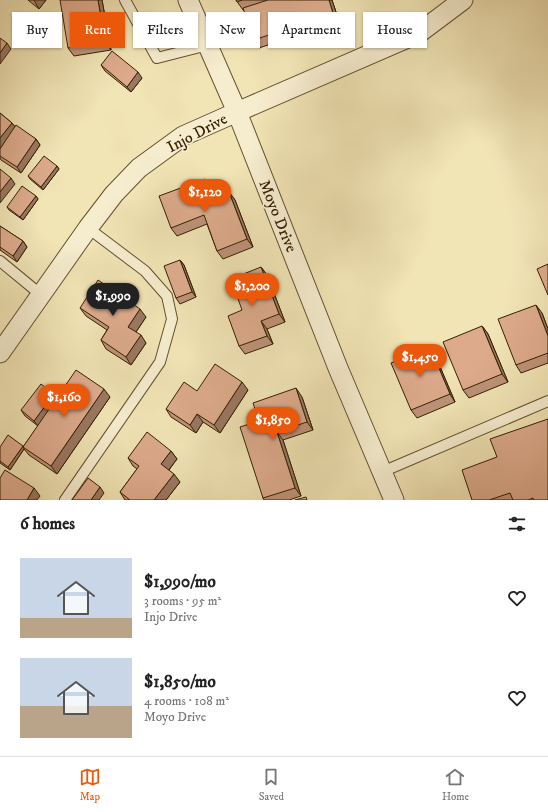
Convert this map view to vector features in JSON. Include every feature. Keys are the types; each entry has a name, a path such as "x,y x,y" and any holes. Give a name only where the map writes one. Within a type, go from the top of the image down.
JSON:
{"street":[{"name":"Moyo Drive","path":"188,0 206,40"},
{"name":"Injo Drive","path":"0,353 40,294 88,228 114,194 139,168 183,136 419,33 461,3 463,0"},
{"name":"Moyo Drive","path":"209,48 237,112 338,368 394,500"}],"lane":[{"path":"125,0 157,58 206,46"},
{"path":"65,500 160,362 172,319 167,296 145,271 88,228"},
{"path":"0,261 40,294"},
{"path":"382,472 548,401"}],"building":[{"path":"60,0 98,0 100,12 70,12 70,48 68,48"},
{"path":"268,0 329,0 333,12 268,12 268,35 260,38 260,12 244,12 243,8"},
{"path":"0,38 7,43 0,53"},
{"path":"112,51 138,72 127,87 101,65"},
{"path":"0,113 12,123 0,138"},
{"path":"16,125 36,139 17,167 0,156 0,149"},
{"path":"44,156 57,166 41,187 28,176"},
{"path":"0,169 11,178 0,192"},
{"path":"205,179 212,199 229,192 247,239 217,251 204,215 171,228 159,196"},
{"path":"22,186 36,196 20,217 7,207"},
{"path":"0,226 23,241 13,256 0,247"},
{"path":"180,260 192,292 176,298 164,266"},
{"path":"548,264 548,295 537,269"},
{"path":"261,267 279,314 261,321 267,336 239,346 228,316 242,310 231,279"},
{"path":"98,280 140,309 128,327 141,335 126,357 101,340 109,327 80,308"},
{"path":"536,305 548,336 548,353 516,365 498,319"},
{"path":"482,326 502,374 463,390 443,342"},
{"path":"430,347 450,394 411,410 391,363"},
{"path":"215,364 242,382 214,425 197,414 190,425 166,409 184,382 197,391"},
{"path":"76,370 104,389 51,466 23,447"},
{"path":"41,384 54,394 34,421 21,410"},
{"path":"296,388 307,422 277,432 295,488 263,498 240,427 259,421 253,403"},
{"path":"548,419 548,500 534,500 533,498 528,500 513,500 510,493 489,500 472,500 462,470 497,457 490,439"},
{"path":"147,432 171,451 161,464 174,474 154,500 130,500 120,492 139,466 128,458"},
{"path":"8,435 23,446 8,467 0,461 0,447"},
{"path":"5,470 34,488 27,500 0,500 0,478"},
{"path":"88,478 100,487 91,500 72,500"},
{"path":"306,497 307,500 295,500"}]}
